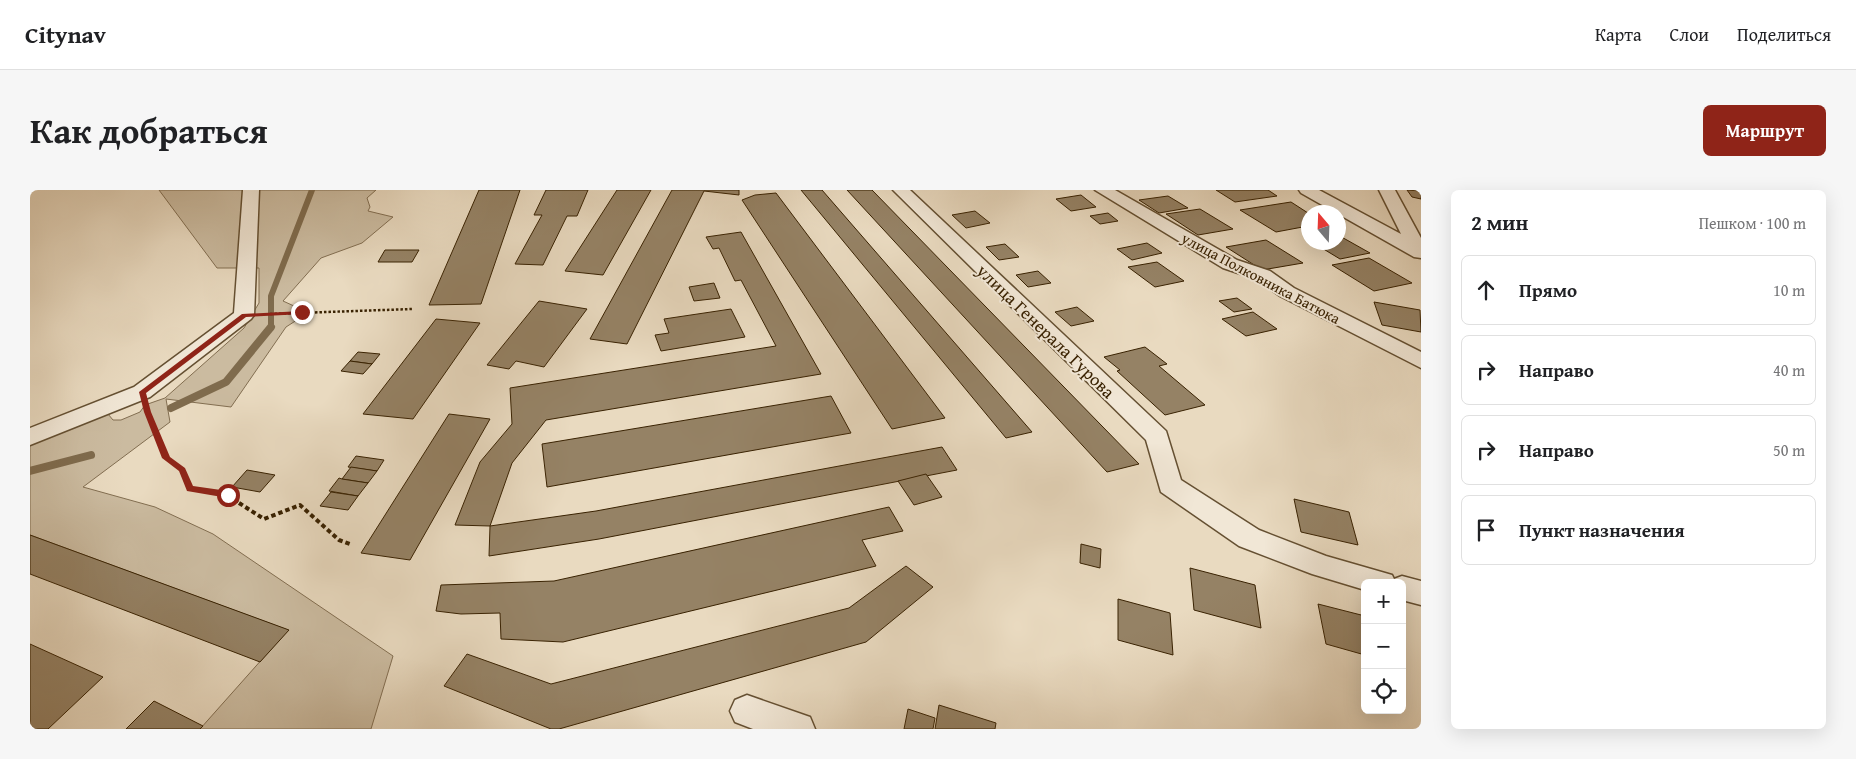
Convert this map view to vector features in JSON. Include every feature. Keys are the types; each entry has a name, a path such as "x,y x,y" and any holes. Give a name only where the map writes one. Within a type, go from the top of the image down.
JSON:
{"street":[{"path":"30,437 142,392 244,315 248,198 251,190"},
{"name":"улица Генерала Гурова","path":"900,190 1157,437 1170,485 1249,538 1322,566 1368,579"},
{"name":"улица Полковника Батюка","path":"1103,190 1230,264 1263,275 1287,292 1421,361"},
{"path":"1307,190 1420,253"},
{"path":"1387,190 1420,253"},
{"path":"1406,589 1421,593"},
{"path":"747,711 798,729"}],"path":[{"path":"244,315 412,309"},
{"path":"142,392 147,412 166,458 182,470 190,488 228,495 264,519 300,505 339,540 350,544"}],"shaded area":[{"path":"159,190 376,190 367,198 370,207 368,211 393,217 362,243 321,258 283,301 294,306 300,318 286,327 231,407 166,399 170,422 83,487 155,507 213,534 393,656 371,729 200,729 288,630 30,535 30,445 108,414 113,420 121,420 140,412 145,405 165,398 244,328 259,303 259,268 217,268"}],"building":[{"path":"479,190 520,190 481,304 429,305"},
{"path":"546,190 588,190 577,216 567,216 543,265 515,264 542,215 534,215"},
{"path":"617,190 651,190 603,275 565,271"},
{"path":"672,190 739,190 739,195 704,191 627,344 590,339"},
{"path":"801,190 822,190 1032,432 1006,438"},
{"path":"847,190 872,190 1139,464 1107,472"},
{"path":"1216,190 1268,190 1277,196 1235,202"},
{"path":"1407,190 1421,191 1421,199 1412,197"},
{"path":"776,193 945,418 892,429 742,200 755,195"},
{"path":"1081,195 1096,207 1071,211 1056,199"},
{"path":"1168,196 1188,208 1159,213 1139,200"},
{"path":"1291,202 1301,208 1301,227 1276,232 1240,210"},
{"path":"1200,209 1233,229 1198,235 1166,214"},
{"path":"975,211 990,223 966,228 952,215"},
{"path":"1108,213 1118,221 1100,224 1090,216"},
{"path":"741,232 821,374 546,420 512,463 490,526 455,525 480,462 512,424 510,388 776,346 741,280 735,281 719,248 713,249 706,237"},
{"path":"1266,240 1303,263 1262,270 1226,247"},
{"path":"1346,240 1370,253 1340,259 1325,250 1346,250"},
{"path":"1147,243 1162,253 1132,260 1117,249"},
{"path":"1005,244 1019,257 999,260 986,247"},
{"path":"385,250 419,250 412,262 378,262"},
{"path":"1369,258 1412,283 1374,291 1332,265"},
{"path":"1157,262 1184,281 1155,287 1128,267"},
{"path":"1038,271 1051,283 1028,287 1016,275"},
{"path":"714,283 720,298 694,301 689,287"},
{"path":"1237,298 1252,309 1234,312 1219,301"},
{"path":"539,301 587,309 544,367 516,361 509,369 487,365"},
{"path":"1374,302 1420,310 1421,332 1382,325"},
{"path":"1077,307 1094,321 1071,326 1055,312"},
{"path":"731,309 745,337 661,351 655,335 669,333 664,319"},
{"path":"1253,312 1277,329 1246,336 1222,319"},
{"path":"436,319 480,323 413,419 363,414"},
{"path":"1145,347 1167,364 1159,366 1205,405 1165,415 1117,371 1120,370 1104,357"},
{"path":"358,352 380,354 372,364 350,361"},
{"path":"350,361 372,364 363,374 341,371"},
{"path":"831,396 851,433 547,487 542,444"},
{"path":"449,414 490,419 410,560 361,553"},
{"path":"942,447 957,470 599,539 489,556 490,526 596,511"},
{"path":"356,456 384,460 377,471 348,467"},
{"path":"351,467 377,471 368,483 342,479"},
{"path":"247,470 275,475 260,492 232,487"},
{"path":"926,474 942,497 914,505 898,481"},
{"path":"339,478 368,483 358,496 329,491"},
{"path":"331,492 358,496 348,510 320,506"},
{"path":"1294,499 1349,512 1358,545 1301,532"},
{"path":"889,507 903,531 862,540 876,566 563,642 501,639 500,613 461,614 436,611 441,585 554,581"},
{"path":"30,535 289,630 260,662 30,574"},
{"path":"1081,544 1101,549 1100,568 1080,563"},
{"path":"906,566 933,587 866,642 559,729 551,729 444,686 467,654 551,684 849,608"},
{"path":"1190,568 1255,585 1261,628 1194,610"},
{"path":"1118,599 1170,613 1173,655 1118,640"},
{"path":"1318,604 1361,615 1361,654 1326,644"},
{"path":"30,644 103,677 48,729 30,729"},
{"path":"154,701 203,726 200,729 126,729"},
{"path":"939,705 996,723 995,729 935,729"},
{"path":"908,709 935,718 933,729 904,729"}],"waterway":[{"path":"271,327 271,296 312,190"},
{"path":"171,408 226,382 271,327"},
{"path":"30,471 91,455"}],"route":[{"path":"228,495 190,488 182,470 166,458 147,412 142,392 244,315 302,312"}]}
